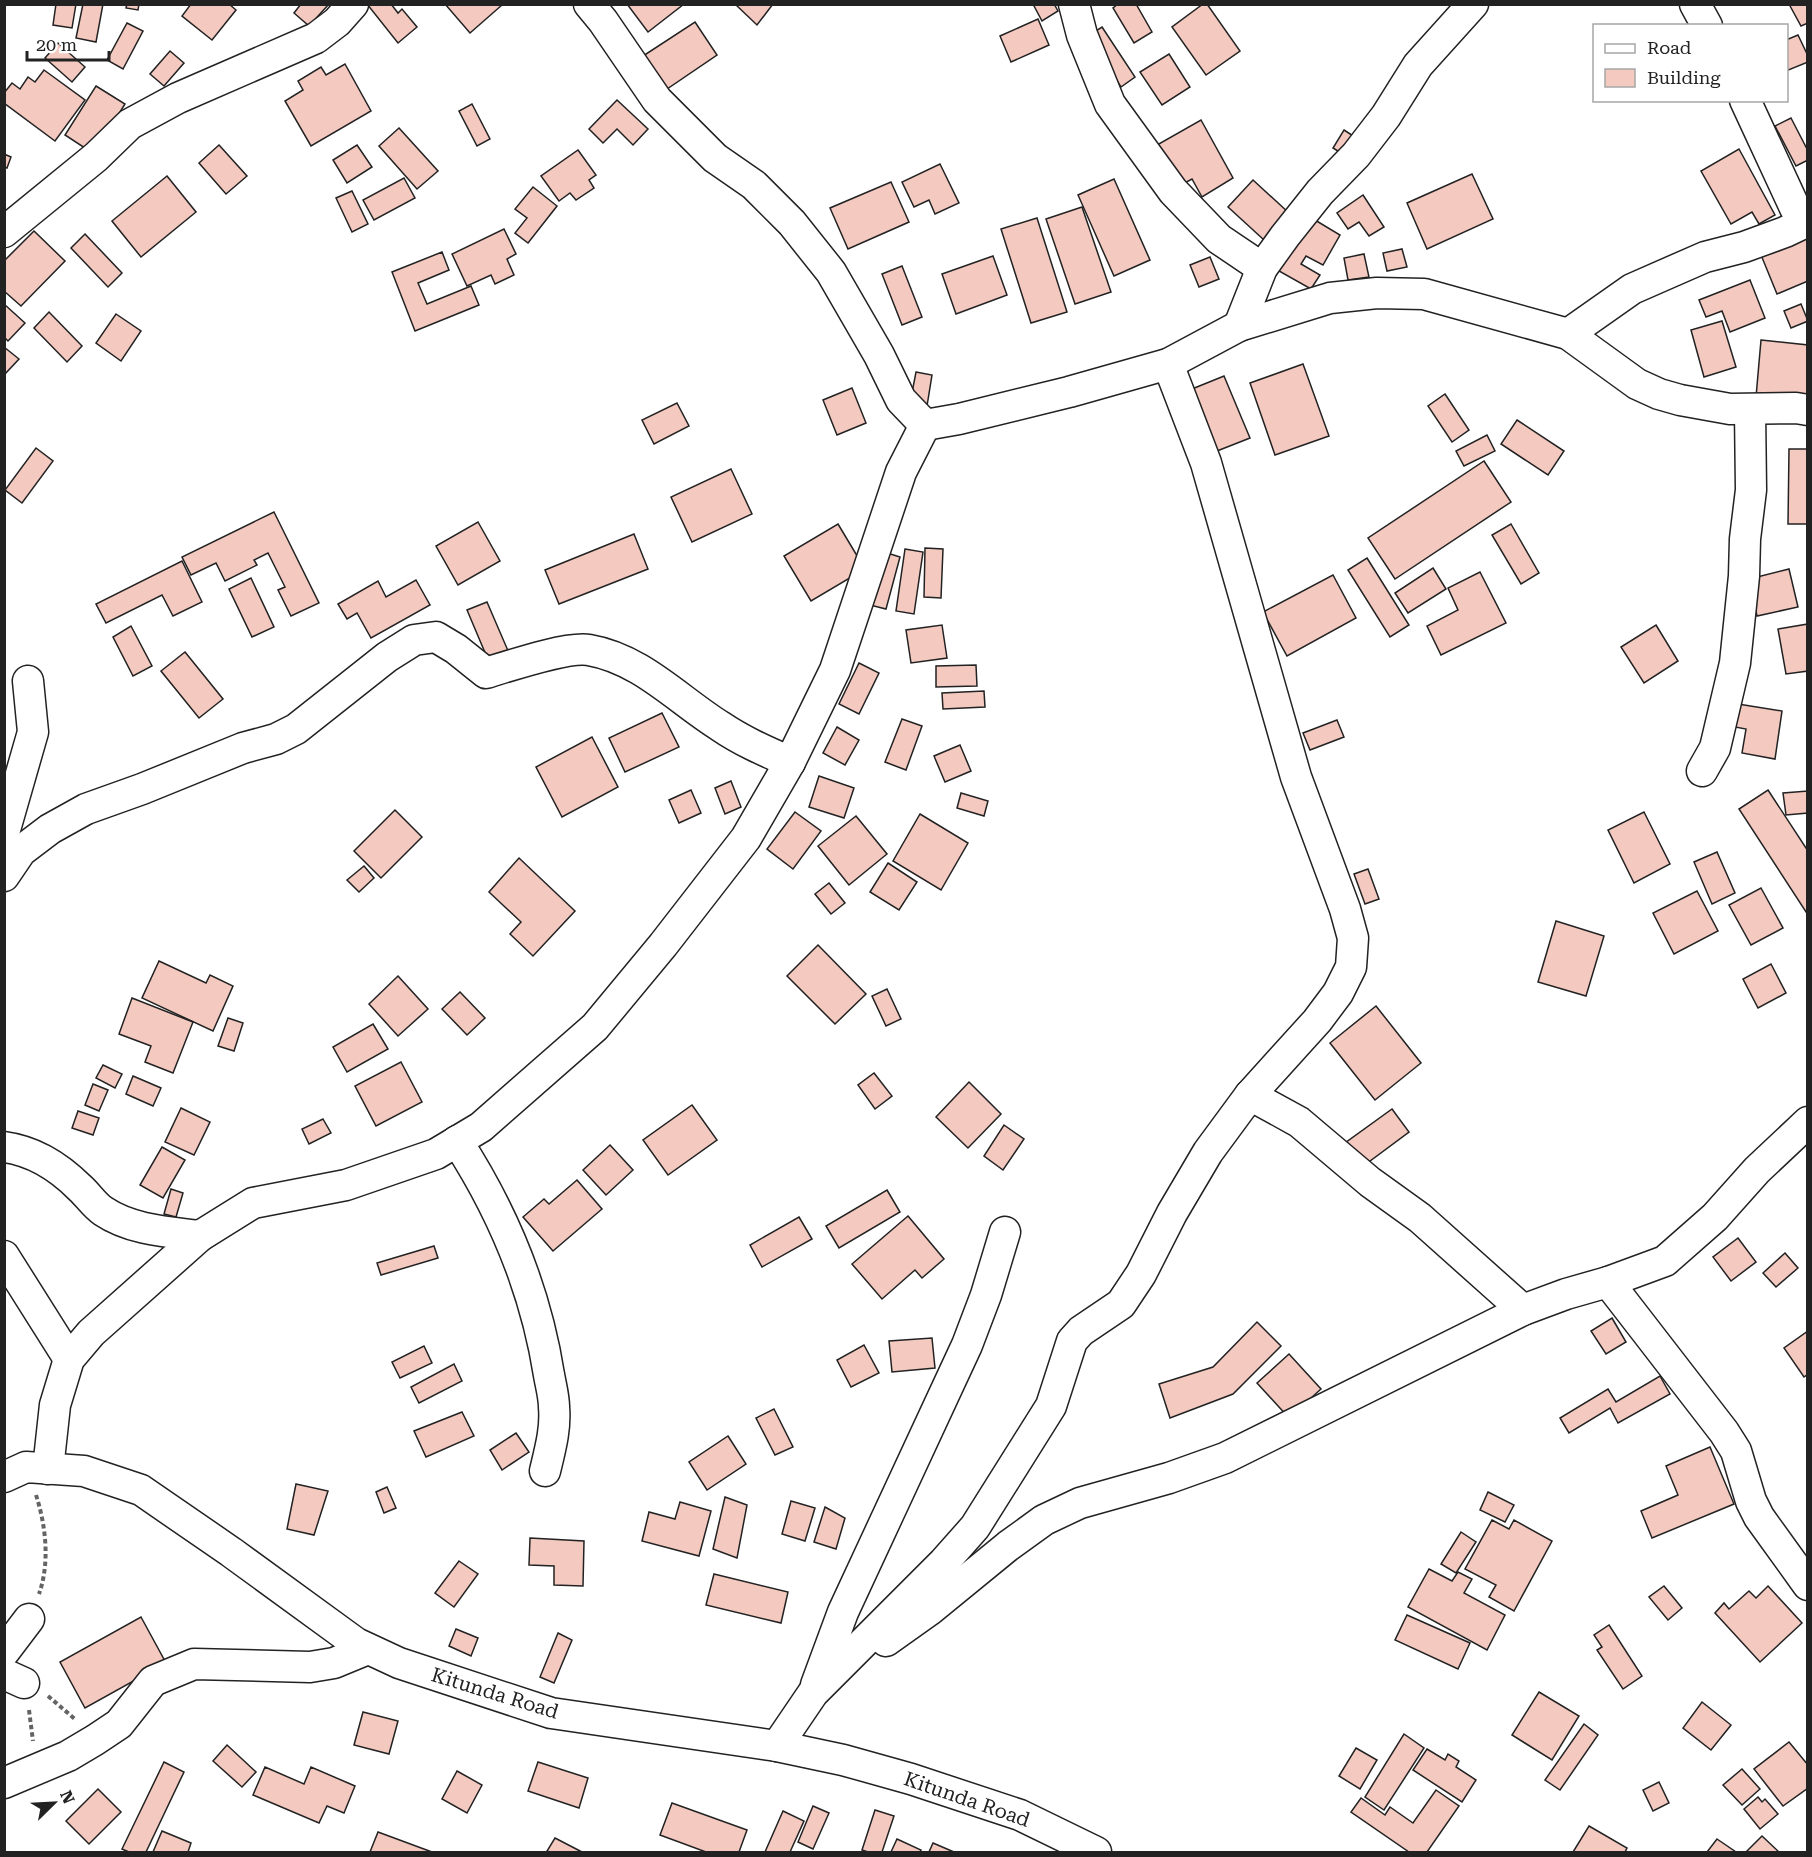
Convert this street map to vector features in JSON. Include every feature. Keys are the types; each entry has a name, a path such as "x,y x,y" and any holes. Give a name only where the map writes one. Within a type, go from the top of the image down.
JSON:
{"street":[{"path":"4,232 96,157 130,124 178,98 316,39 338,22 354,4"},
{"path":"589,4 657,100 715,158 754,185 792,223 831,272 902,400 925,425"},
{"path":"1074,4 1082,35 1110,104 1173,191 1219,239 1262,268"},
{"path":"1239,326 1262,268 1320,192 1356,155 1386,116 1418,65 1473,4"},
{"path":"1695,4 1706,24"},
{"path":"1568,334 1632,289 1705,257 1744,247 1807,221 1791,199 1746,102"},
{"path":"925,425 1025,403 1168,364 1239,326 1330,298 1377,293 1424,294 1568,334 1637,384 1659,394 1706,405 1750,410 1796,408 1808,410"},
{"path":"777,1746 813,1694 944,1562 975,1527 1051,1406 1072,1341 1081,1331 1121,1304 1141,1274 1172,1213 1208,1152 1250,1095 1317,1021 1338,993 1351,967 1353,938 1345,909 1296,777 1206,464 1168,364"},
{"path":"1702,771 1715,748 1736,663 1751,490 1750,410"},
{"path":"48,1468 55,1405 69,1359 92,1333 200,1236 253,1203 346,1185 436,1154 481,1127 595,1027 663,945 746,838 790,762 835,670 901,472 925,425"},
{"path":"4,876 21,851 50,829 86,809 243,748 276,739 296,729 387,657 414,640 436,638 456,649 486,673 557,653 588,649 635,666 719,726 753,746 790,762"},
{"path":"4,832 33,732 28,681"},
{"path":"1250,1095 1299,1122 1370,1182 1420,1218 1523,1310"},
{"path":"813,1694 931,1609 1008,1546 1044,1520 1080,1503 1169,1478 1225,1458 1523,1310 1665,1261 1684,1246 1808,1122"},
{"path":"458,1141 477,1171 516,1254 545,1349 554,1408 553,1437 545,1471"},
{"path":"4,1147 33,1154 57,1168 101,1210 119,1220 151,1229 200,1236"},
{"path":"813,1694 843,1612 968,1345 1005,1232"},
{"path":"4,1256 69,1359"},
{"path":"1608,1282 1724,1432 1736,1451 1751,1501 1759,1517 1808,1585"},
{"name":"Kitunda Road","path":"4,1478 26,1467 84,1471 141,1490 356,1643 399,1663 551,1713 777,1746 899,1775 1020,1815 1096,1852"},
{"path":"4,1652 29,1619"},
{"path":"4,1783 68,1756 95,1740 119,1724 153,1681 194,1664 310,1667 334,1663 368,1648"}],"path":[{"path":"14,1678 48,1697 69,1713 95,1740"}],"building":[{"path":"56,4 76,4 72,28 53,25"},
{"path":"83,4 103,4 96,42 76,38"},
{"path":"127,4 139,4 138,10 126,8"},
{"path":"191,4 229,4 236,10 212,40 182,16"},
{"path":"301,4 329,4 309,26 294,13"},
{"path":"367,4 391,4 398,13 402,9 417,27 398,43"},
{"path":"445,4 502,4 502,5 470,33"},
{"path":"627,4 684,4 648,32"},
{"path":"735,4 773,4 757,25"},
{"path":"1033,4 1054,4 1058,11 1042,21"},
{"path":"1118,4 1136,4 1152,32 1134,43 1113,8"},
{"path":"1203,4 1207,4 1240,51 1206,75 1172,27"},
{"path":"1789,4 1808,4 1808,23 1801,26"},
{"path":"1038,19 1049,45 1011,62 1000,36"},
{"path":"695,22 717,55 667,89 643,56"},
{"path":"127,23 143,31 123,69 107,60"},
{"path":"1102,27 1135,77 1121,87 1088,36"},
{"path":"1798,35 1808,56 1808,62 1788,70 1788,39"},
{"path":"58,43 85,67 72,82 45,58"},
{"path":"170,51 184,63 164,86 150,74"},
{"path":"1169,54 1190,87 1162,105 1140,72"},
{"path":"345,64 371,111 311,146 285,101 303,90 298,81 321,67 326,75"},
{"path":"44,70 85,100 55,141 4,103 4,93 12,83 20,89 28,77 35,82"},
{"path":"96,86 125,104 94,154 65,135"},
{"path":"617,100 648,129 633,145 617,129 603,143 589,129"},
{"path":"472,104 490,139 477,146 459,111"},
{"path":"1791,118 1808,151 1808,160 1796,166 1775,126"},
{"path":"1201,120 1233,178 1202,197 1192,179 1181,185 1157,145"},
{"path":"399,128 438,171 417,189 379,146"},
{"path":"1344,130 1361,141 1341,153 1333,148"},
{"path":"219,145 247,176 226,194 199,163"},
{"path":"357,145 372,167 347,183 333,160"},
{"path":"1739,149 1775,215 1759,224 1752,212 1731,224 1701,171"},
{"path":"578,150 596,175 589,180 594,188 576,200 570,193 559,201 541,176"},
{"path":"4,154 11,157 7,168 4,167"},
{"path":"940,164 959,203 935,214 929,200 914,207 902,182"},
{"path":"1472,174 1493,219 1427,249 1407,203"},
{"path":"167,176 196,212 141,257 112,221"},
{"path":"404,178 415,198 374,220 363,200"},
{"path":"1114,179 1150,260 1114,276 1078,195"},
{"path":"1253,180 1289,213 1264,240 1228,207"},
{"path":"891,182 909,222 848,249 830,208"},
{"path":"533,187 557,206 528,243 515,233 527,218 515,209"},
{"path":"352,191 368,224 352,232 336,198"},
{"path":"1363,195 1384,227 1369,236 1359,222 1348,229 1337,213"},
{"path":"1082,207 1111,292 1075,304 1046,219"},
{"path":"1310,217 1340,235 1323,265 1306,256 1301,264 1320,275 1311,289 1279,271"},
{"path":"1037,218 1067,312 1031,323 1001,229"},
{"path":"504,229 516,254 507,259 514,275 495,284 491,275 467,286 452,254"},
{"path":"34,231 65,261 21,306 4,291 4,261"},
{"path":"85,234 122,273 108,287 71,248"},
{"path":"1808,236 1808,281 1777,294 1761,255"},
{"path":"1402,249 1407,267 1387,271 1383,253"},
{"path":"442,252 449,270 418,283 427,304 471,286 479,305 415,331 392,272"},
{"path":"1364,254 1369,277 1348,280 1344,258"},
{"path":"993,256 1007,295 956,314 942,274"},
{"path":"1210,257 1219,279 1199,287 1190,265"},
{"path":"902,266 922,317 902,325 882,274"},
{"path":"1750,280 1765,318 1730,332 1722,311 1706,317 1699,300"},
{"path":"4,304 25,323 8,341 4,337"},
{"path":"1801,304 1808,321 1791,328 1784,311"},
{"path":"49,312 82,346 67,362 34,328"},
{"path":"116,314 141,331 121,361 96,343"},
{"path":"1722,321 1736,367 1704,377 1691,330"},
{"path":"1761,340 1808,345 1808,402 1756,397"},
{"path":"4,347 19,359 4,375"},
{"path":"1303,364 1329,436 1275,455 1250,383"},
{"path":"916,372 932,375 927,406 910,403"},
{"path":"1224,376 1250,438 1217,451 1192,389"},
{"path":"852,388 866,423 837,435 823,400"},
{"path":"1445,394 1469,430 1452,442 1428,406"},
{"path":"677,403 689,426 654,444 642,420"},
{"path":"1517,420 1564,451 1548,475 1501,444"},
{"path":"1487,435 1495,451 1464,466 1456,451"},
{"path":"36,448 53,461 22,503 5,490"},
{"path":"1789,449 1808,449 1808,524 1788,524"},
{"path":"1484,461 1511,502 1395,579 1368,538"},
{"path":"731,469 752,514 692,542 671,497"},
{"path":"274,512 319,603 291,616 278,590 285,587 268,553 254,560 257,565 225,581 216,563 191,575 182,557"},
{"path":"478,522 500,561 458,585 436,546"},
{"path":"838,524 865,569 811,601 784,556"},
{"path":"1511,524 1539,573 1521,584 1492,535"},
{"path":"634,534 648,569 559,604 545,570"},
{"path":"925,548 943,549 941,598 924,597"},
{"path":"905,549 923,552 914,614 896,611"},
{"path":"884,552 900,557 886,609 870,605"},
{"path":"1367,558 1409,625 1390,637 1348,570"},
{"path":"182,561 202,602 173,616 162,595 106,623 96,604"},
{"path":"1433,568 1446,589 1408,613 1395,593"},
{"path":"1789,569 1798,607 1757,616 1749,579"},
{"path":"1480,572 1506,623 1441,655 1427,626 1458,610 1448,588"},
{"path":"1333,575 1356,618 1287,656 1263,612"},
{"path":"251,578 274,627 252,637 229,589"},
{"path":"416,580 430,605 371,638 357,613 347,619 338,604 378,581 386,597"},
{"path":"487,602 509,653 489,662 467,610"},
{"path":"1808,624 1808,671 1786,674 1778,629"},
{"path":"942,625 947,658 911,663 906,630"},
{"path":"1656,625 1678,661 1644,683 1621,647"},
{"path":"131,626 152,666 133,676 113,637"},
{"path":"185,652 223,699 199,718 161,671"},
{"path":"859,663 879,673 859,714 839,704"},
{"path":"976,665 977,686 936,687 936,666"},
{"path":"984,691 985,707 943,709 942,693"},
{"path":"1738,704 1782,711 1775,759 1742,753 1746,729 1735,727"},
{"path":"662,713 679,747 625,772 609,738"},
{"path":"902,719 922,726 906,770 885,762"},
{"path":"1337,720 1344,737 1310,750 1303,733"},
{"path":"837,727 859,740 845,765 823,753"},
{"path":"592,737 618,787 562,817 536,767"},
{"path":"960,745 971,771 945,782 934,756"},
{"path":"819,776 854,788 844,818 809,807"},
{"path":"731,781 741,807 725,814 715,788"},
{"path":"691,790 701,813 679,823 669,800"},
{"path":"1768,790 1808,851 1808,915 1739,809"},
{"path":"1808,791 1808,813 1786,815 1783,793"},
{"path":"961,793 988,801 984,816 957,808"},
{"path":"395,810 422,837 381,878 354,851"},
{"path":"795,812 821,831 793,869 767,849"},
{"path":"1644,812 1670,864 1634,883 1608,830"},
{"path":"920,814 968,843 941,890 893,861"},
{"path":"856,816 887,854 849,885 818,846"},
{"path":"1717,852 1735,893 1712,904 1694,862"},
{"path":"519,858 575,911 533,956 510,934 521,922 489,892"},
{"path":"888,863 917,882 899,910 870,892"},
{"path":"364,866 374,878 359,892 347,880"},
{"path":"1368,869 1379,899 1365,904 1354,874"},
{"path":"829,883 845,903 831,914 815,894"},
{"path":"1761,888 1783,928 1751,945 1729,905"},
{"path":"1697,891 1718,931 1674,954 1653,913"},
{"path":"1556,921 1604,936 1586,996 1538,982"},
{"path":"818,945 866,994 835,1024 787,976"},
{"path":"159,961 206,983 210,975 233,986 213,1031 142,998"},
{"path":"1771,964 1786,993 1758,1008 1743,979"},
{"path":"398,976 428,1009 398,1036 369,1004"},
{"path":"887,989 901,1019 886,1026 872,996"},
{"path":"460,992 485,1018 467,1035 442,1009"},
{"path":"132,998 193,1022 173,1073 145,1062 151,1046 119,1034"},
{"path":"1376,1006 1421,1063 1375,1100 1330,1043"},
{"path":"228,1018 243,1023 234,1051 218,1046"},
{"path":"373,1024 388,1049 347,1072 333,1047"},
{"path":"401,1062 422,1102 376,1126 355,1086"},
{"path":"103,1065 122,1074 115,1088 96,1078"},
{"path":"874,1073 892,1096 875,1109 858,1085"},
{"path":"133,1076 161,1088 153,1106 126,1094"},
{"path":"969,1082 1001,1114 968,1148 936,1117"},
{"path":"93,1084 108,1090 99,1111 85,1105"},
{"path":"692,1105 717,1140 668,1175 643,1140"},
{"path":"181,1108 210,1122 194,1155 165,1142"},
{"path":"1392,1109 1409,1132 1362,1167 1345,1143"},
{"path":"78,1111 99,1118 93,1135 72,1128"},
{"path":"323,1119 331,1133 309,1144 302,1129"},
{"path":"1004,1125 1024,1139 1003,1170 984,1156"},
{"path":"610,1145 633,1170 606,1195 583,1170"},
{"path":"162,1147 185,1160 163,1198 140,1185"},
{"path":"577,1180 602,1209 553,1251 523,1217 544,1199 549,1204"},
{"path":"171,1189 183,1193 176,1217 164,1214"},
{"path":"887,1190 900,1212 839,1248 826,1226"},
{"path":"908,1216 944,1259 922,1278 915,1270 882,1299 852,1264"},
{"path":"799,1217 812,1239 762,1267 750,1245"},
{"path":"1738,1238 1756,1262 1731,1281 1713,1257"},
{"path":"434,1246 438,1258 381,1275 377,1263"},
{"path":"1785,1253 1798,1268 1776,1287 1763,1273"},
{"path":"1612,1318 1626,1342 1606,1354 1591,1331"},
{"path":"1257,1322 1281,1346 1233,1394 1170,1418 1159,1384 1213,1367"},
{"path":"1808,1331 1808,1374 1804,1377 1784,1348"},
{"path":"932,1338 935,1368 892,1372 889,1341"},
{"path":"864,1345 879,1373 851,1387 837,1360"},
{"path":"424,1346 432,1363 400,1378 392,1362"},
{"path":"1289,1354 1321,1389 1289,1418 1257,1383"},
{"path":"454,1364 462,1381 419,1403 411,1387"},
{"path":"1660,1376 1670,1394 1618,1423 1610,1408 1569,1433 1560,1418 1608,1389 1616,1402"},
{"path":"774,1409 793,1447 775,1455 756,1418"},
{"path":"462,1412 474,1436 426,1457 414,1431"},
{"path":"516,1433 529,1452 502,1470 490,1450"},
{"path":"728,1436 746,1464 707,1490 689,1462"},
{"path":"1710,1447 1734,1504 1652,1538 1641,1511 1678,1495 1666,1466"},
{"path":"296,1484 328,1491 314,1535 287,1529"},
{"path":"387,1487 396,1508 384,1513 376,1492"},
{"path":"1488,1492 1514,1505 1505,1522 1480,1510"},
{"path":"725,1497 747,1505 737,1558 713,1549"},
{"path":"791,1501 815,1508 805,1541 782,1534"},
{"path":"680,1502 711,1511 699,1556 642,1541 649,1512 675,1519"},
{"path":"825,1507 845,1518 836,1549 814,1542"},
{"path":"1492,1520 1509,1529 1514,1520 1552,1541 1514,1611 1489,1597 1496,1585 1465,1569"},
{"path":"1461,1532 1476,1542 1456,1573 1441,1564"},
{"path":"530,1538 584,1541 583,1586 554,1585 554,1566 529,1565"},
{"path":"459,1561 478,1574 454,1607 435,1593"},
{"path":"1429,1569 1452,1581 1458,1572 1472,1579 1464,1593 1505,1615 1487,1650 1408,1607"},
{"path":"714,1574 788,1592 781,1623 706,1605"},
{"path":"1664,1586 1682,1608 1668,1620 1649,1597"},
{"path":"1768,1586 1802,1623 1760,1662 1715,1613 1724,1603 1729,1609 1749,1591 1756,1598"},
{"path":"1407,1615 1470,1643 1458,1669 1395,1640"},
{"path":"141,1617 166,1663 85,1708 60,1662"},
{"path":"1609,1625 1642,1676 1623,1689 1597,1650 1602,1647 1594,1635"},
{"path":"456,1629 478,1638 471,1656 449,1646"},
{"path":"558,1633 572,1640 554,1683 540,1677"},
{"path":"1539,1692 1579,1716 1552,1760 1512,1735"},
{"path":"1702,1702 1731,1725 1711,1750 1683,1728"},
{"path":"363,1712 398,1721 389,1754 354,1745"},
{"path":"1584,1724 1598,1735 1560,1790 1545,1780"},
{"path":"1404,1734 1424,1748 1384,1810 1365,1797"},
{"path":"1789,1742 1808,1765 1808,1788 1783,1806 1754,1769"},
{"path":"227,1745 256,1772 242,1787 213,1761"},
{"path":"1356,1748 1377,1760 1360,1789 1339,1776"},
{"path":"1427,1749 1445,1760 1448,1754 1459,1761 1456,1767 1476,1780 1462,1802 1413,1770"},
{"path":"164,1762 184,1772 146,1852 129,1852 122,1849"},
{"path":"538,1762 588,1778 579,1808 528,1791"},
{"path":"265,1767 304,1784 311,1767 355,1786 344,1813 327,1806 319,1823 253,1795"},
{"path":"1742,1769 1760,1789 1742,1805 1723,1785"},
{"path":"457,1771 482,1785 467,1813 442,1799"},
{"path":"1659,1782 1669,1803 1653,1811 1643,1790"},
{"path":"98,1789 121,1812 89,1844 66,1821"},
{"path":"1436,1790 1459,1806 1427,1852 1409,1852 1351,1812 1361,1798 1385,1815 1390,1807 1413,1823"},
{"path":"1758,1797 1762,1802 1765,1799 1778,1814 1760,1829 1744,1809"},
{"path":"672,1803 747,1830 739,1852 706,1852 660,1835"},
{"path":"813,1806 829,1813 813,1849 798,1842"},
{"path":"875,1810 894,1816 882,1852 868,1852 862,1850"},
{"path":"783,1811 804,1821 790,1852 765,1852"},
{"path":"1589,1826 1627,1848 1625,1852 1573,1852"},
{"path":"162,1831 191,1843 188,1852 153,1852"},
{"path":"378,1832 432,1852 370,1852"},
{"path":"1762,1836 1779,1852 1746,1852"},
{"path":"555,1838 582,1852 547,1851"},
{"path":"897,1839 921,1850 920,1852 891,1852"},
{"path":"1717,1839 1736,1852 1707,1852"},
{"path":"933,1843 954,1852 929,1852"}]}
